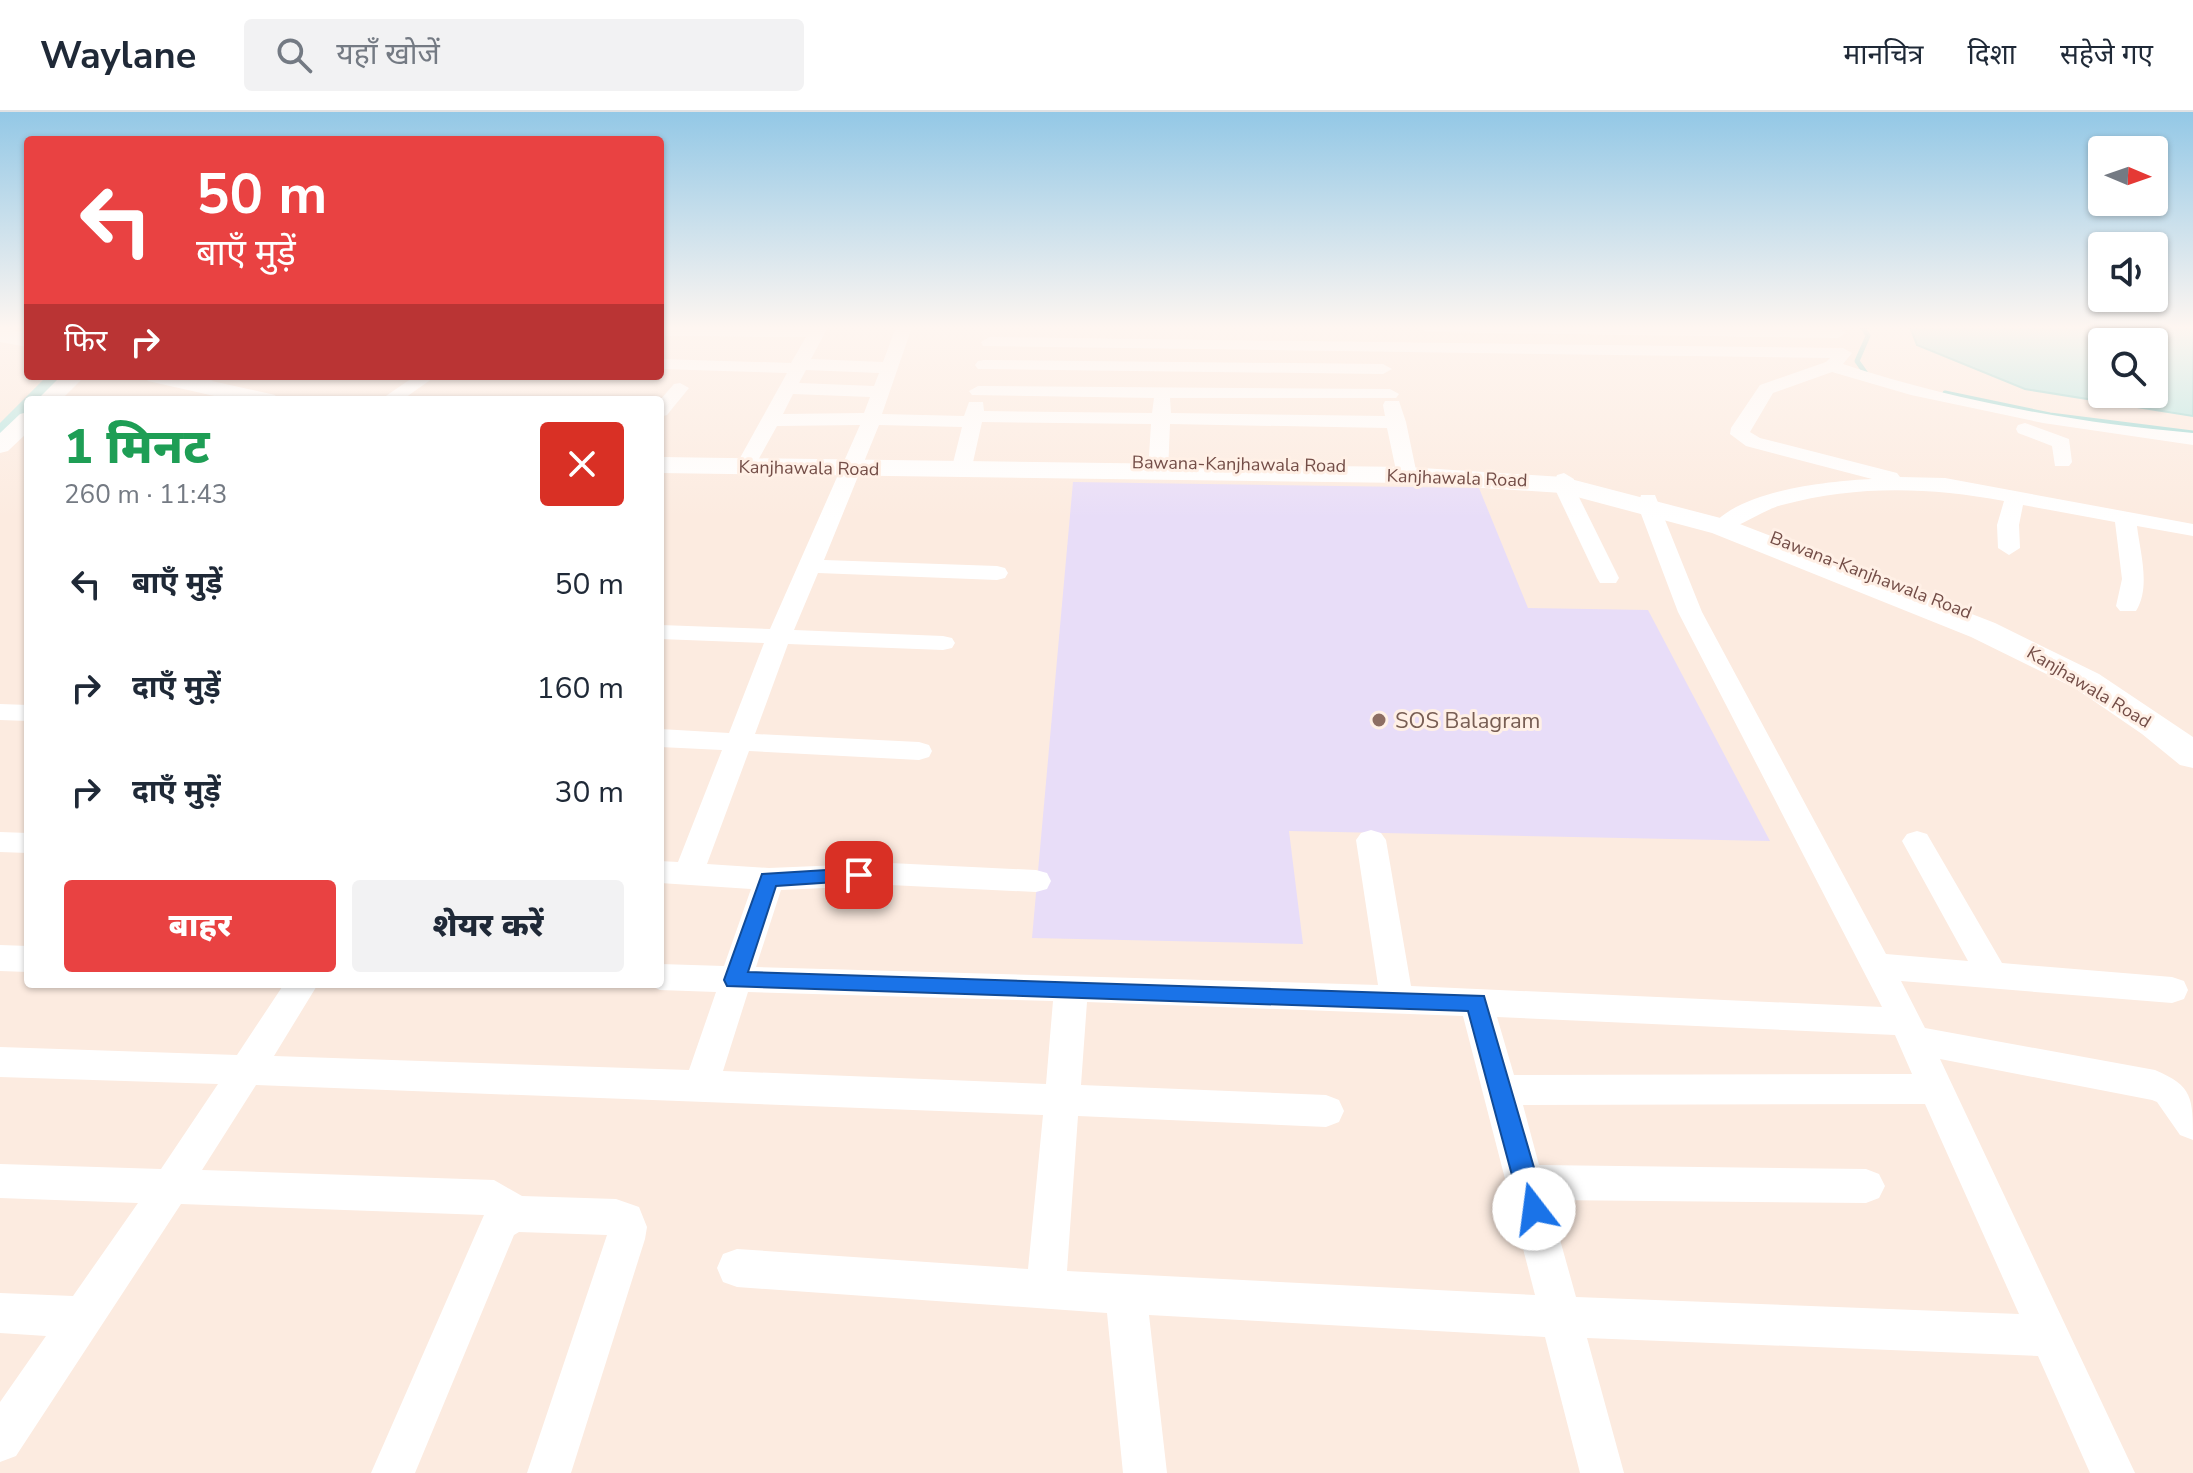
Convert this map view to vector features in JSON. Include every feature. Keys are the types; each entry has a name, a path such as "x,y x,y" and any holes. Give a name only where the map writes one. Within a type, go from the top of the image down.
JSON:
{"main road":[{"path":"223,391 248,396"},
{"path":"260,391 282,396"},
{"path":"664,458 696,462"},
{"name":"Kanjhawala Road","path":"664,465 747,462 1406,471 1564,482 1725,524 2033,652 2087,681 2155,726 2193,756"},
{"name":"Bawana-Kanjhawala Road","path":"1725,524 2043,642 2133,693 2193,737"}],"street":[{"path":"664,406 678,391"},
{"path":"747,462 786,391"},
{"path":"845,391 880,392 855,464 779,636 740,740 674,872 769,879 890,874 1036,881"},
{"path":"962,466 978,391 1390,394"},
{"path":"1159,467 1162,391"},
{"path":"1389,391 1406,471"},
{"path":"1767,391 1740,428 1744,438 1910,482"},
{"path":"1859,391 1882,397 1904,395 1924,398 2058,440 2062,443 2062,462"},
{"path":"1919,391 2121,434 2193,439"},
{"path":"770,420 1161,418 1397,422"},
{"path":"0,446 24,423"},
{"path":"1564,482 1608,578"},
{"path":"1725,524 1778,500 1831,489 1910,482 1945,484 2193,530"},
{"path":"2009,548 2008,525 2015,497"},
{"path":"1648,502 1690,612 1910,1031 2113,1473"},
{"path":"2125,518 2133,579 2128,606"},
{"path":"809,566 997,573"},
{"path":"664,632 943,643"},
{"path":"0,712 24,713"},
{"path":"664,738 919,751"},
{"path":"1371,840 1397,1000"},
{"path":"1917,841 1993,976"},
{"path":"0,842 24,843"},
{"path":"701,1086 769,879"},
{"path":"0,958 24,959"},
{"path":"1877,966 2172,990"},
{"path":"664,977 1476,1003 1910,1031 2155,1085 2170,1091 2193,1124"},
{"path":"0,1440 170,1188 299,988"},
{"path":"1046,1290 1071,990"},
{"path":"1476,1003 1563,1317 1602,1473"},
{"path":"0,1062 1326,1111"},
{"path":"1501,1090 1936,1089"},
{"path":"0,1181 494,1198 515,1214"},
{"path":"1526,1182 1866,1186"},
{"path":"393,1473 494,1230 507,1216 515,1214 616,1217 625,1220 628,1227 549,1473"},
{"path":"737,1268 1126,1295 1563,1317 2050,1336"},
{"path":"1126,1295 1145,1473"},
{"path":"0,1313 84,1317"}],"shaded area":[{"name":"SOS Balagram","path":"1073,482 1479,488 1528,608 1648,610 1770,841 1289,831 1303,944 1032,938"}],"water":[{"path":"2034,391 2088,391 2088,399"},
{"path":"2168,391 2193,391 2193,416 2143,408 2168,408"}],"waterway":[{"path":"37,396 42,391"},
{"path":"1945,393 2050,415 2193,433"},
{"path":"0,434 24,410"}],"place":[{"name":"SOS Balagram","path":"1379,720"}],"route":[{"path":"859,875 769,879 735,980 1476,1003 1534,1209"}]}
